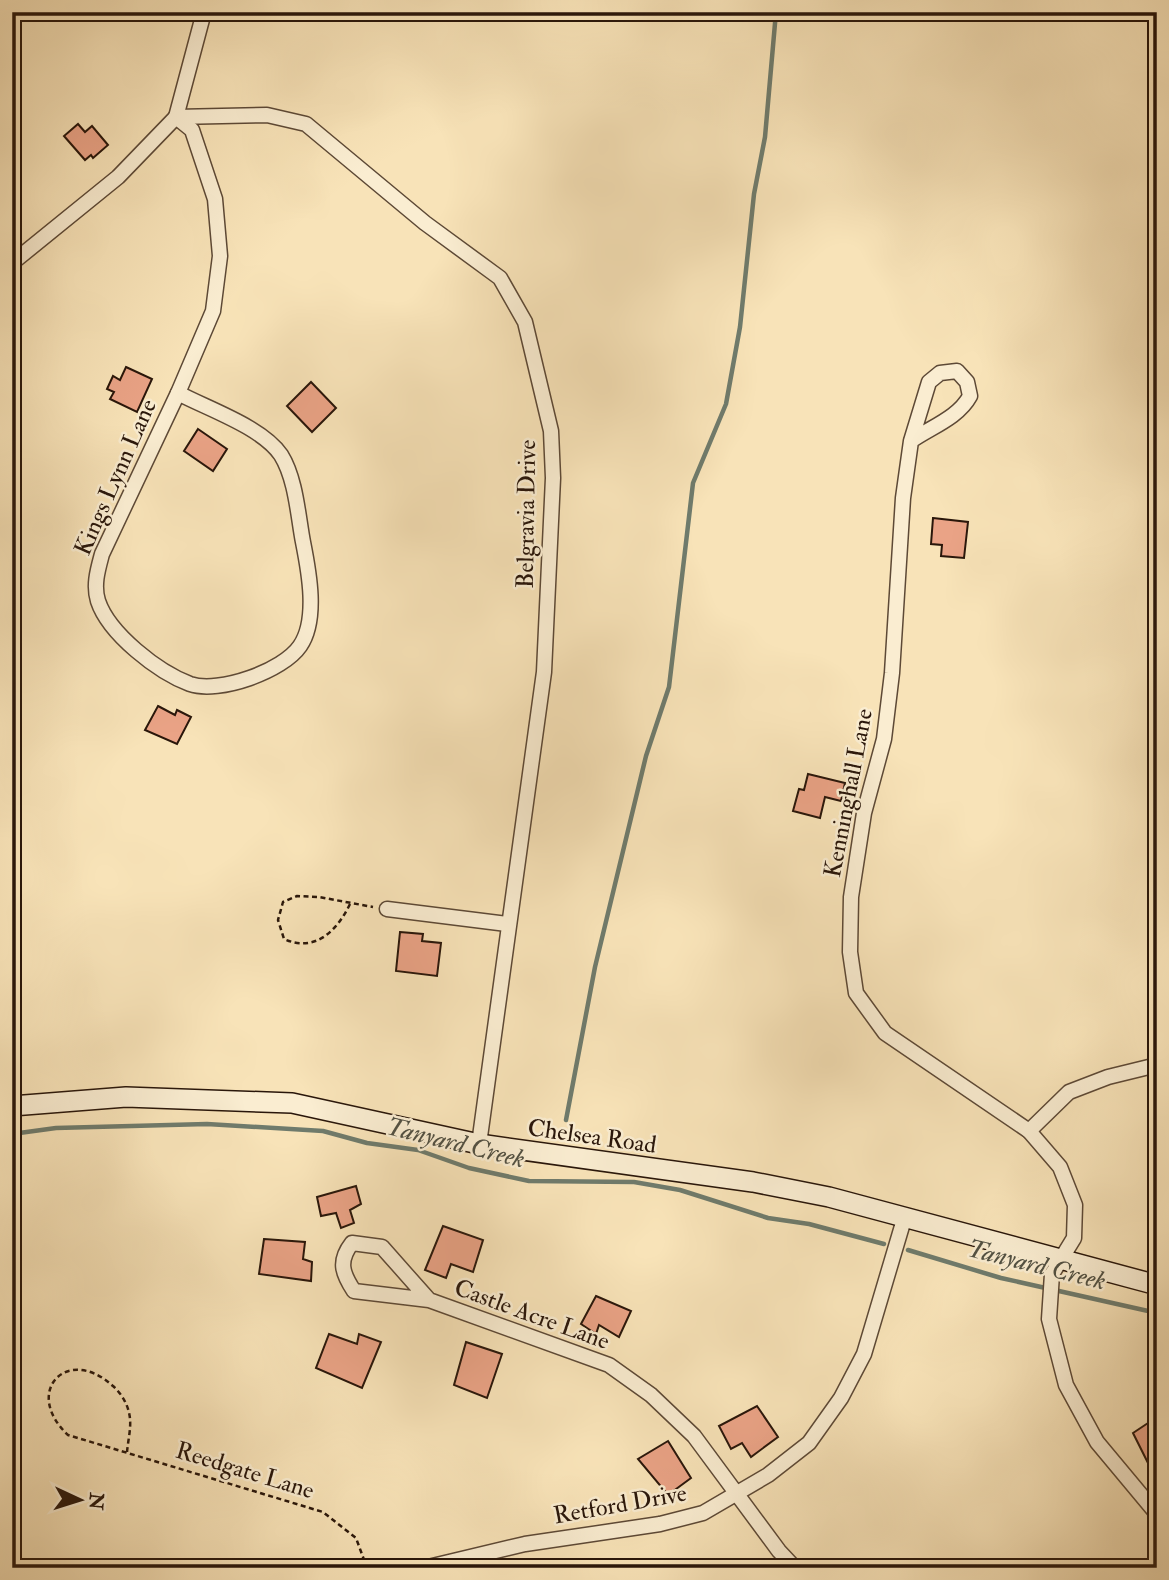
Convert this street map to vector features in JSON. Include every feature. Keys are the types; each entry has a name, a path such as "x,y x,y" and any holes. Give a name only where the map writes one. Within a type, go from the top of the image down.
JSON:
{"street":[{"path":"12,264 118,177 176,117 204,12"},
{"name":"Belgravia Drive","path":"176,117 267,115 306,124 425,223 500,278 525,322 551,431 553,478 538,730 507,924 480,1144"},
{"name":"Kings Lynn Lane","path":"176,117 192,130 215,199 219,256 213,311 178,393 102,554 96,580 98,600 115,634 145,657 191,684 216,687 283,664 301,645 310,618 308,565 292,488 281,456 256,431 178,393"},
{"name":"Kenninghall Lane","path":"911,441 939,421 954,415 965,405 970,396 967,382 957,371 940,373 929,382 911,441 903,498 892,673 884,738 864,813 850,897 850,952 856,993 885,1033 1029,1130 1060,1167 1075,1205 1074,1238 1056,1267"},
{"path":"387,909 507,924"},
{"path":"1029,1130 1069,1092 1108,1077 1157,1065"},
{"name":"Chelsea Road","path":"12,1106 127,1097 292,1103 480,1144 753,1182 905,1216 1056,1267 1157,1286"},
{"name":"Retford Drive","path":"424,1568 525,1544 660,1524 703,1513 734,1492 768,1475 809,1443 841,1398 864,1354 905,1216"},
{"name":"Castle Acre Lane","path":"429,1300 382,1247 352,1243 344,1253 341,1267 354,1292 429,1300 609,1365 651,1395 694,1436 734,1492 795,1568"},
{"path":"1056,1267 1049,1319 1066,1385 1091,1431 1157,1514"}],"path":[{"path":"350,904 332,932 314,943 297,945 284,939 278,920 283,902 297,896 387,909"},
{"name":"Reedgate Lane","path":"127,1452 130,1418 122,1394 90,1370 73,1369 57,1376 47,1392 48,1407 58,1426 68,1436 323,1512 356,1538 367,1568"}],"building":[{"path":"78,124 85,132 92,126 108,145 93,158 91,155 85,160 64,136"},
{"path":"126,367 152,379 137,412 110,399 114,392 107,389 113,376 120,380"},
{"path":"311,382 336,408 312,432 287,406"},
{"path":"198,429 227,449 213,471 184,451"},
{"path":"933,518 968,522 964,558 941,556 942,545 931,544"},
{"path":"158,706 175,715 177,710 191,717 177,744 145,730"},
{"path":"808,774 845,783 841,801 825,797 820,818 793,811 799,789 804,790"},
{"path":"400,932 423,934 422,941 441,943 437,976 396,971"},
{"path":"356,1186 361,1204 350,1210 354,1223 341,1228 336,1213 321,1216 317,1197"},
{"path":"443,1226 483,1240 473,1272 451,1264 446,1278 425,1270"},
{"path":"264,1239 305,1242 303,1259 312,1262 311,1281 259,1274"},
{"path":"596,1296 631,1311 619,1337 599,1325 596,1334 581,1324"},
{"path":"329,1334 357,1344 359,1334 381,1342 362,1388 316,1368"},
{"path":"466,1342 502,1354 487,1398 454,1385"},
{"path":"757,1406 778,1437 751,1457 742,1443 731,1449 719,1426"},
{"path":"1157,1417 1157,1481 1133,1433"},
{"path":"668,1441 691,1478 668,1495 638,1459"}],"waterway":[{"path":"566,1120 595,967 646,756 669,687 693,483 726,404 740,327 754,194 765,137 776,12"},
{"name":"Tanyard Creek","path":"12,1134 56,1128 207,1124 323,1131 367,1143 418,1150 469,1168 529,1181 634,1182 680,1190 768,1218 809,1224 884,1244"},
{"name":"Tanyard Creek","path":"908,1250 1001,1278 1157,1313"}]}
